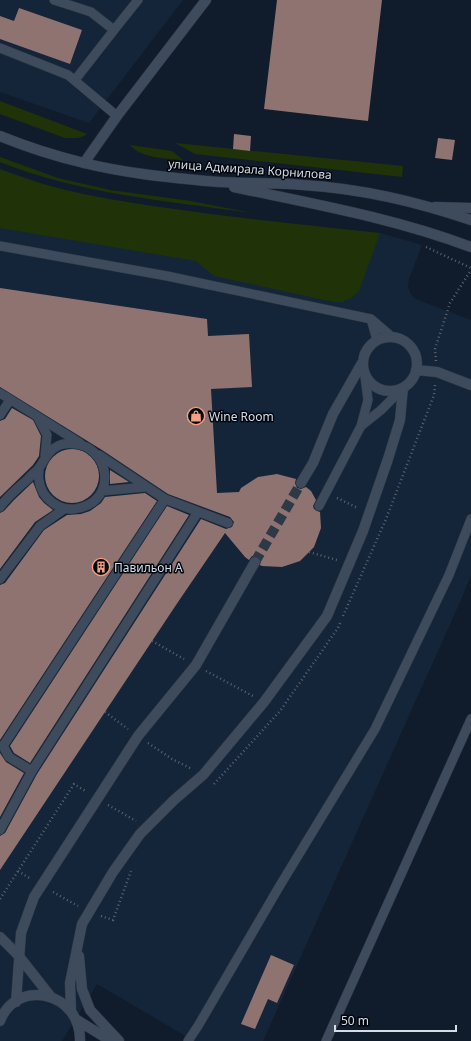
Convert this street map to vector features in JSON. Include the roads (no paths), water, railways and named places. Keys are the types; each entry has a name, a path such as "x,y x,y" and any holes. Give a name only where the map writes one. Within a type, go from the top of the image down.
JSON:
{"street":[{"path":"84,163 117,116 206,0"},
{"name":"улица Адмирала Корнилова","path":"0,136 23,145 84,163 145,174 208,182 303,185 345,189 384,195 431,207"},
{"path":"208,182 383,219 419,229 471,247"},
{"path":"431,207 471,208"},
{"path":"431,207 471,220"},
{"path":"301,483 313,463 333,414 362,363 367,350 377,340 392,337 406,343 415,355 416,370 411,380 403,388 389,392 375,388 365,377 362,363"},
{"path":"416,370 437,372 471,384"},
{"path":"71,1010 70,983 82,924 114,872 140,834 174,800 203,775 264,702 327,616 363,531 388,459 400,420 403,388"},
{"path":"16,1002 18,955 21,933 34,897 138,736 196,665 255,562"},
{"path":"82,924 78,946 82,989 90,1010 119,1041"},
{"path":"0,937 18,955 51,997"},
{"path":"0,1021 7,1009 26,996 37,995 51,997 62,1002 71,1010 77,1020 80,1032 80,1041"},
{"path":"77,1020 111,1041"}],"lane":[{"path":"54,0 91,12 114,30"},
{"path":"75,80 138,0"},
{"path":"0,48 60,71 75,80 117,116"},
{"path":"0,246 167,276 371,319 392,337"},
{"path":"371,319 377,340"},
{"path":"319,506 361,426 368,400 365,377"},
{"path":"361,426 381,410 403,388"},
{"path":"0,393 95,452 165,499 228,524"},
{"path":"0,416 10,400"},
{"path":"0,507 8,497 39,468 45,456 47,435 38,417"},
{"path":"45,456 56,447 69,443 83,445"},
{"path":"39,468 39,481 43,494 52,503 64,508 79,508 92,502 102,491 105,477 103,464 95,452"},
{"path":"102,491 145,487"},
{"path":"32,771 9,756 3,746 165,499"},
{"path":"0,579 40,526 64,508"},
{"path":"0,830 32,771 198,512"},
{"path":"188,1041 279,886 375,729 449,575 471,519"},
{"path":"326,1041 471,719"}],"tunnel":[{"path":"255,562 301,483"}],"place":[{"name":"Wine Room","path":"196,416"},
{"name":"Павильон А","path":"101,567"}]}
